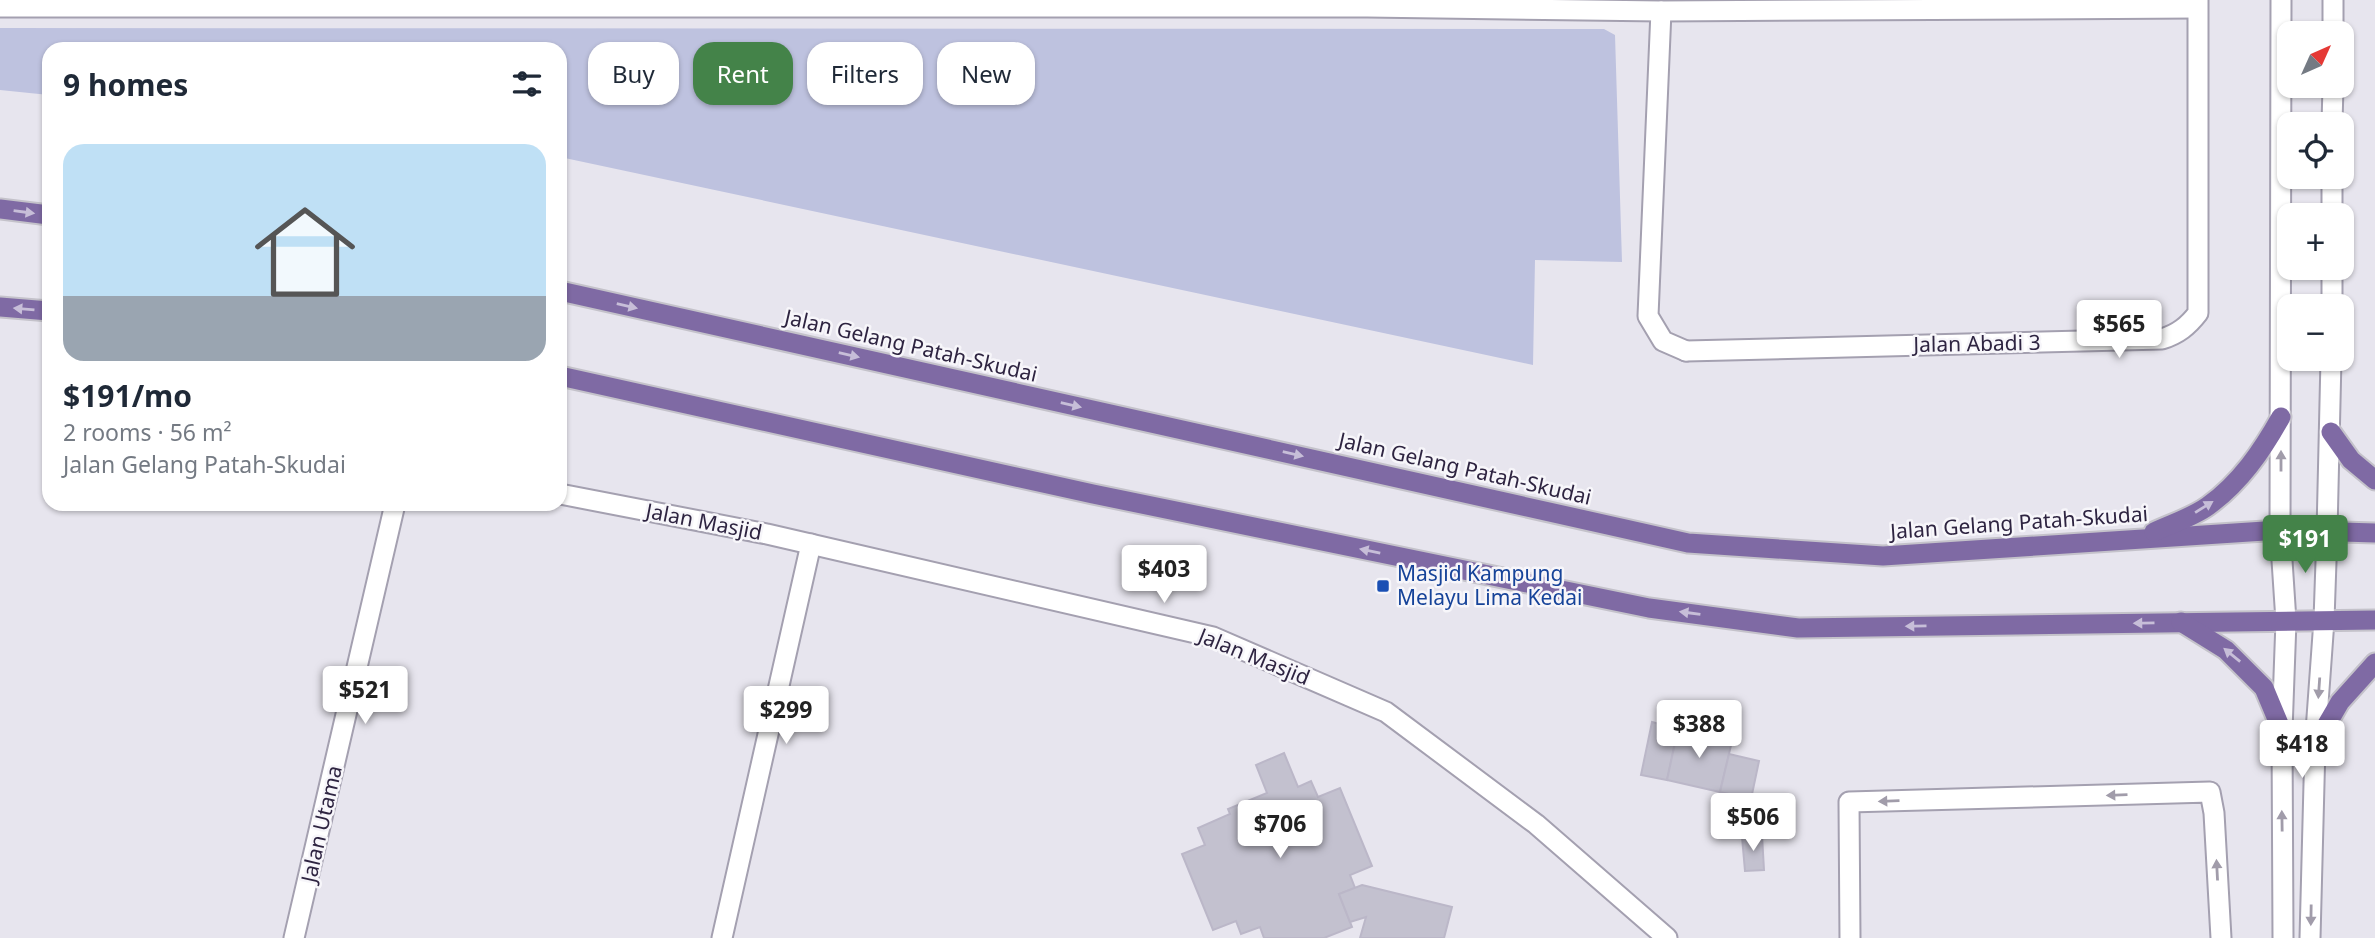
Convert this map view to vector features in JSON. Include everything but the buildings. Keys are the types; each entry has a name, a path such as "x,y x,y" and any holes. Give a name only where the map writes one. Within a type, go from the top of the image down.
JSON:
{"main road":[{"path":"0,209 42,214"},
{"name":"Jalan Gelang Patah-Skudai","path":"567,293 1688,542 1883,556 2280,530 2375,533"},
{"path":"0,307 42,311"},
{"path":"567,378 1093,494 1649,608 1798,628 2375,620"},
{"path":"2143,537 2206,508 2229,489 2261,453 2281,418"},
{"path":"2331,432 2351,460 2375,480"},
{"path":"2180,622 2226,650 2250,672 2264,688 2281,731"},
{"path":"2315,745 2340,702 2375,663"}],"street":[{"path":"2281,0 2280,530 2286,621 2281,731 2283,938"},
{"path":"2333,0 2333,21"},
{"path":"0,7 93,4 1367,3 1661,11 2197,4"},
{"name":"Jalan Abadi 3","path":"1661,11 1648,316 1663,341 1686,351 2162,339 2175,335 2190,324 2198,313 2197,4"},
{"path":"2311,938 2315,745 2324,620 2331,371"},
{"name":"Jalan Masjid","path":"567,495 811,544 1213,637 1386,712 1536,824 1667,938"},
{"name":"Jalan Utama","path":"294,938 393,511"},
{"path":"722,938 811,544"},
{"path":"1850,938 1849,802 2210,792 2214,813 2221,938"}],"shaded area":[{"path":"0,28 1604,29 1615,35 1622,262 1535,260 1533,365 567,158 567,42 42,42 42,94 0,90"}],"place":[{"name":"Masjid Kampung Melayu Lima Kedai","path":"1383,586"}]}
